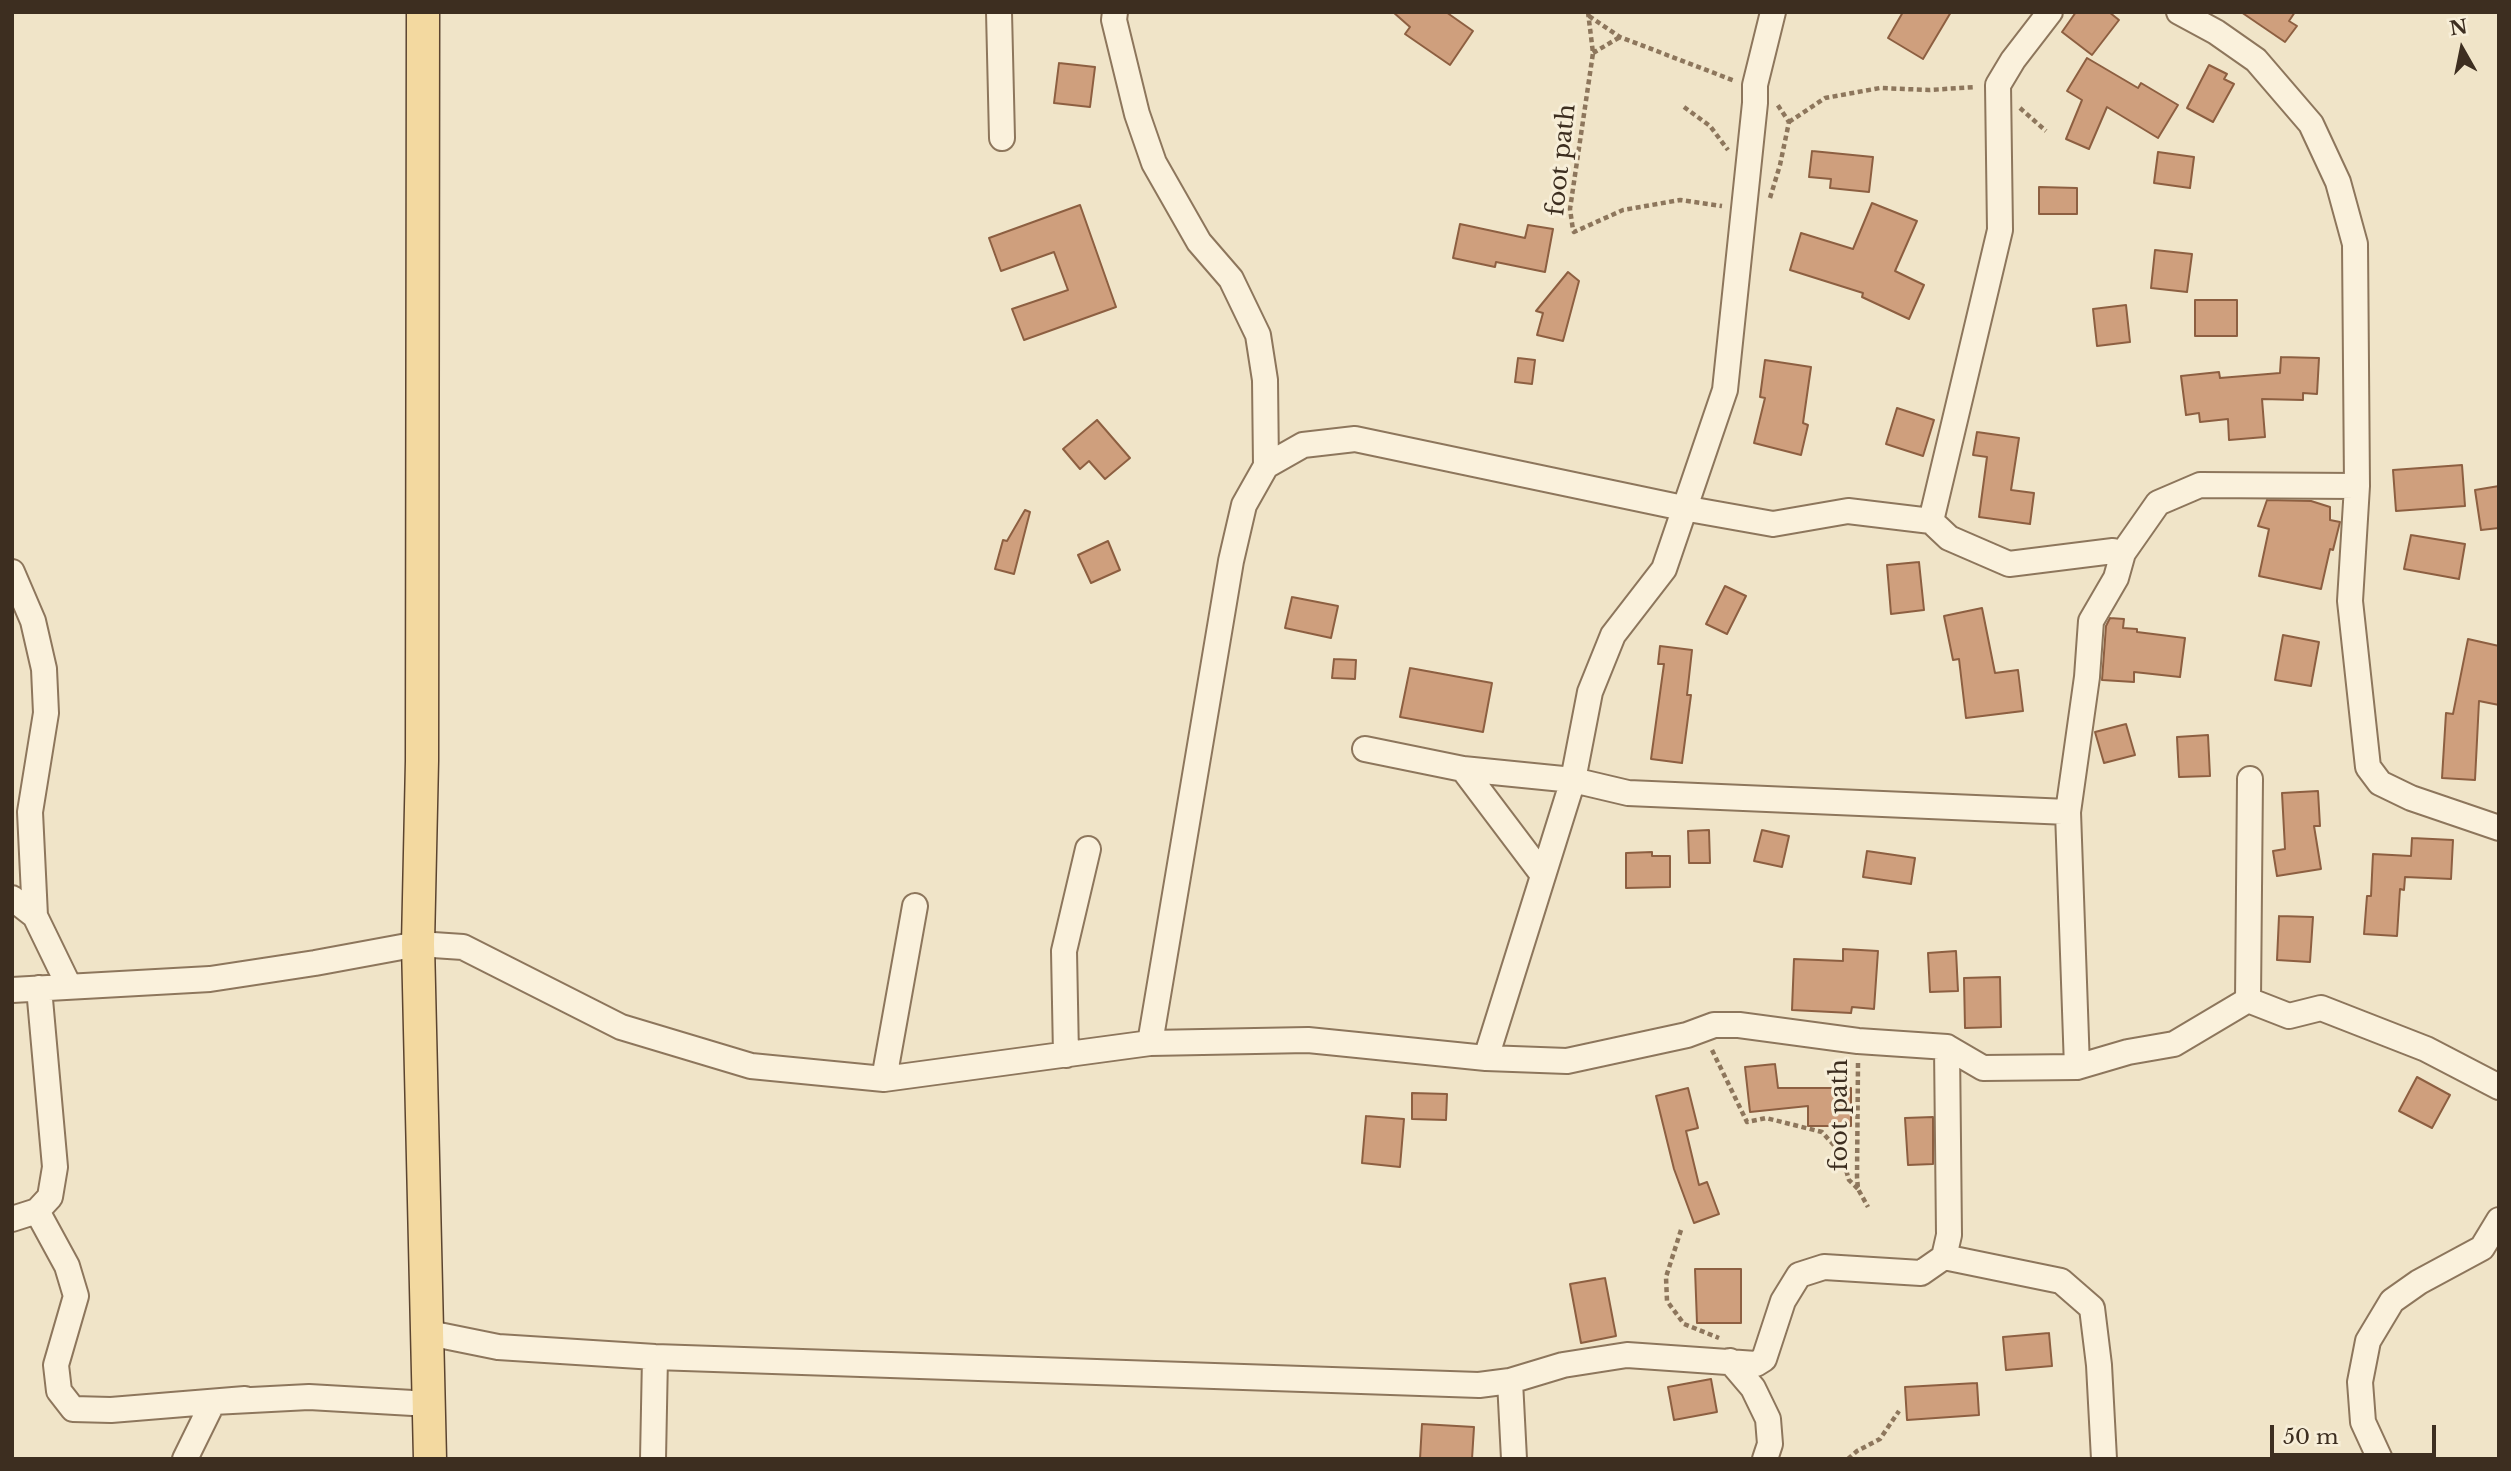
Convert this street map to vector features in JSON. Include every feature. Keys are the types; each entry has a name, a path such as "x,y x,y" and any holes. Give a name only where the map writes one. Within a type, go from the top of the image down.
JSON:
{"main road":[{"path":"423,12 422,761 418,944 430,1459"}],"street":[{"path":"999,12 1002,138"},
{"path":"1115,12 1114,20 1137,114 1154,163 1199,242 1231,279 1258,335 1265,380 1266,466 1244,505 1231,561 1150,1043"},
{"path":"1486,1058 1573,780 1590,692 1613,635 1664,569 1725,390 1755,85 1773,12"},
{"path":"1931,521 2000,230 1998,85 2049,12"},
{"path":"2179,12 2216,32 2256,60 2311,124 2338,182 2355,244 2357,486 2350,601 2368,767 2380,783 2411,798 2499,828"},
{"path":"1266,466 1303,445 1355,439 1683,508 1773,524 1848,511 1931,521 1949,538 2009,564 2113,551 2123,553"},
{"path":"2077,1068 2068,812 2087,677 2091,621 2116,578 2123,553 2158,503 2200,485 2357,486"},
{"path":"12,572 33,621 44,669 46,713 30,812 35,916 69,986"},
{"path":"1365,748 1462,769 1573,780 1628,793 2068,812"},
{"path":"1462,769 1543,875"},
{"path":"2248,1000 2250,779"},
{"path":"1066,1055 1065,951 1088,849"},
{"path":"12,898 35,916"},
{"path":"884,1079 915,906"},
{"path":"12,990 210,979 418,944 463,947 621,1027 751,1066 884,1079 1150,1043 1308,1040 1486,1058 1567,1061 1687,1035 1714,1025 1739,1025 1858,1041 1947,1047 1983,1068 2077,1068 2128,1052 2174,1044 2248,1000"},
{"path":"12,1219 37,1211 50,1197 55,1167 39,988"},
{"path":"2248,1000 2289,1016 2321,1008 2426,1049 2499,1087"},
{"path":"429,1333 498,1348 655,1357 1479,1385 1510,1381 1563,1365 1627,1355 1730,1361 1752,1365 1763,1359 1783,1301 1799,1275 1824,1267 1921,1273 1944,1257 1950,1235 1947,1047"},
{"path":"37,1211 67,1266 75,1296 56,1365 59,1391 73,1409 111,1410 246,1399 309,1397 429,1404"},
{"path":"2379,1459 2363,1422 2360,1382 2368,1341 2392,1301 2419,1282 2482,1248 2499,1220"},
{"path":"1944,1257 2061,1281 2092,1308 2099,1366 2104,1459"},
{"path":"653,1459 655,1357"},
{"path":"1730,1361 1753,1388 1768,1419 1770,1444 1765,1459"},
{"path":"1510,1381 1514,1459"},
{"path":"184,1459 213,1402 246,1399"}],"path":[{"name":"foot path","path":"1588,14 1620,37 1733,80 1755,85 1768,92 1789,122"},
{"name":"foot path","path":"1588,14 1593,53 1570,209 1574,233 1623,210 1680,200 1744,209"},
{"path":"1593,53 1620,37"},
{"path":"1744,209 1766,210 1780,165 1789,122 1825,98 1880,88 1929,90 1998,85 2007,90 2020,109 2046,131"},
{"name":"foot path","path":"1702,1029 1747,1122 1766,1118 1822,1132 1840,1153 1849,1180 1858,1189 1868,1207"},
{"name":"foot path","path":"1858,1041 1858,1189"},
{"path":"1848,1459 1880,1439 1899,1411"}],"building":[{"path":"1393,12 1446,12 1473,31 1450,65 1405,34 1410,27"},
{"path":"1903,12 1951,12 1923,59 1888,38"},
{"path":"2076,12 2109,12 2119,20 2092,55 2062,32"},
{"path":"2241,12 2295,12 2289,21 2297,26 2285,42"},
{"path":"2087,58 2138,88 2141,83 2178,105 2158,138 2107,107 2089,149 2066,139 2082,100 2067,91"},
{"path":"1059,63 1095,67 1090,107 1054,103"},
{"path":"2209,65 2227,74 2224,79 2234,84 2213,122 2187,108"},
{"path":"1812,151 1873,157 1869,192 1830,188 1831,179 1809,177"},
{"path":"2158,152 2194,157 2190,188 2154,183"},
{"path":"2039,187 2077,188 2077,214 2039,214"},
{"path":"1872,203 1917,221 1895,271 1924,285 1909,319 1862,297 1863,293 1790,270 1801,233 1853,249"},
{"path":"1080,205 1116,307 1024,340 1012,309 1068,290 1054,252 1001,271 989,238"},
{"path":"1460,224 1525,238 1528,225 1553,229 1545,272 1496,262 1495,267 1453,258"},
{"path":"2155,250 2192,254 2187,292 2151,288"},
{"path":"1568,272 1579,281 1563,341 1537,335 1543,313 1536,311"},
{"path":"2195,300 2237,300 2237,336 2195,336"},
{"path":"2126,305 2130,342 2097,346 2093,309"},
{"path":"2281,357 2319,358 2317,394 2303,393 2303,400 2262,399 2265,437 2229,440 2228,419 2200,422 2199,413 2186,415 2181,376 2219,372 2220,378 2280,373"},
{"path":"1518,358 1535,360 1532,384 1515,382"},
{"path":"1765,360 1811,367 1803,423 1808,425 1801,455 1754,443 1765,398 1760,397"},
{"path":"1897,408 1934,420 1923,456 1886,444"},
{"path":"1097,420 1130,458 1105,479 1089,461 1080,469 1063,449"},
{"path":"1977,432 2019,438 2011,490 2034,493 2030,524 1979,517 1987,457 1973,455"},
{"path":"2462,465 2465,506 2396,511 2393,470"},
{"path":"2499,486 2499,528 2481,530 2475,490"},
{"path":"2267,500 2311,501 2330,507 2330,520 2340,522 2333,550 2330,549 2321,589 2259,576 2269,529 2258,526"},
{"path":"1025,510 1030,512 1014,574 995,569 1003,540 1007,541"},
{"path":"2411,535 2465,544 2459,579 2404,569"},
{"path":"1108,541 1120,570 1091,583 1078,555"},
{"path":"1919,562 1924,610 1891,614 1887,565"},
{"path":"1725,586 1746,596 1727,634 1706,624"},
{"path":"1292,597 1338,606 1331,638 1285,628"},
{"path":"1982,608 1995,673 2018,670 2023,711 1966,718 1959,659 1953,660 1944,616"},
{"path":"2110,618 2124,619 2123,628 2137,629 2137,632 2185,638 2180,677 2134,672 2134,682 2102,680 2106,626"},
{"path":"2283,635 2319,642 2311,686 2275,680"},
{"path":"2468,639 2499,646 2499,705 2479,701 2475,780 2442,778 2446,713 2453,714"},
{"path":"1660,646 1692,650 1687,695 1691,695 1682,763 1651,759 1664,664 1658,664"},
{"path":"1334,659 1356,660 1355,679 1332,678"},
{"path":"1410,668 1492,683 1483,732 1400,717"},
{"path":"2126,724 2135,755 2104,763 2095,732"},
{"path":"2208,735 2210,776 2179,777 2177,737"},
{"path":"2318,791 2320,826 2314,826 2321,869 2277,876 2273,851 2285,849 2282,793"},
{"path":"1709,830 1710,863 1689,863 1688,831"},
{"path":"1762,830 1789,836 1782,867 1754,861"},
{"path":"2412,838 2453,840 2451,879 2405,877 2404,890 2400,889 2397,936 2364,934 2367,896 2371,896 2373,854 2411,856"},
{"path":"1867,851 1915,858 1911,884 1863,877"},
{"path":"1652,852 1652,856 1670,856 1670,887 1626,888 1626,853"},
{"path":"2279,916 2313,917 2310,962 2277,960"},
{"path":"1843,949 1878,951 1874,1009 1852,1007 1851,1013 1792,1010 1794,959 1843,961"},
{"path":"1956,951 1958,991 1930,992 1928,953"},
{"path":"2000,977 2001,1027 1965,1028 1964,978"},
{"path":"1775,1064 1778,1088 1851,1088 1851,1126 1808,1126 1808,1106 1750,1112 1745,1067"},
{"path":"2417,1077 2450,1095 2432,1128 2399,1111"},
{"path":"1688,1088 1698,1128 1686,1131 1699,1185 1707,1182 1719,1214 1694,1223 1674,1169 1656,1096"},
{"path":"1412,1093 1447,1094 1446,1120 1412,1119"},
{"path":"1366,1116 1404,1119 1400,1167 1362,1163"},
{"path":"1933,1117 1933,1164 1908,1165 1905,1118"},
{"path":"1695,1269 1741,1269 1741,1323 1697,1323"},
{"path":"1605,1278 1616,1336 1581,1343 1570,1284"},
{"path":"2049,1333 2052,1366 2006,1370 2003,1337"},
{"path":"1711,1379 1717,1412 1674,1420 1668,1387"},
{"path":"1977,1383 1979,1415 1907,1420 1905,1387"},
{"path":"1422,1424 1474,1427 1472,1459 1420,1459"}]}
